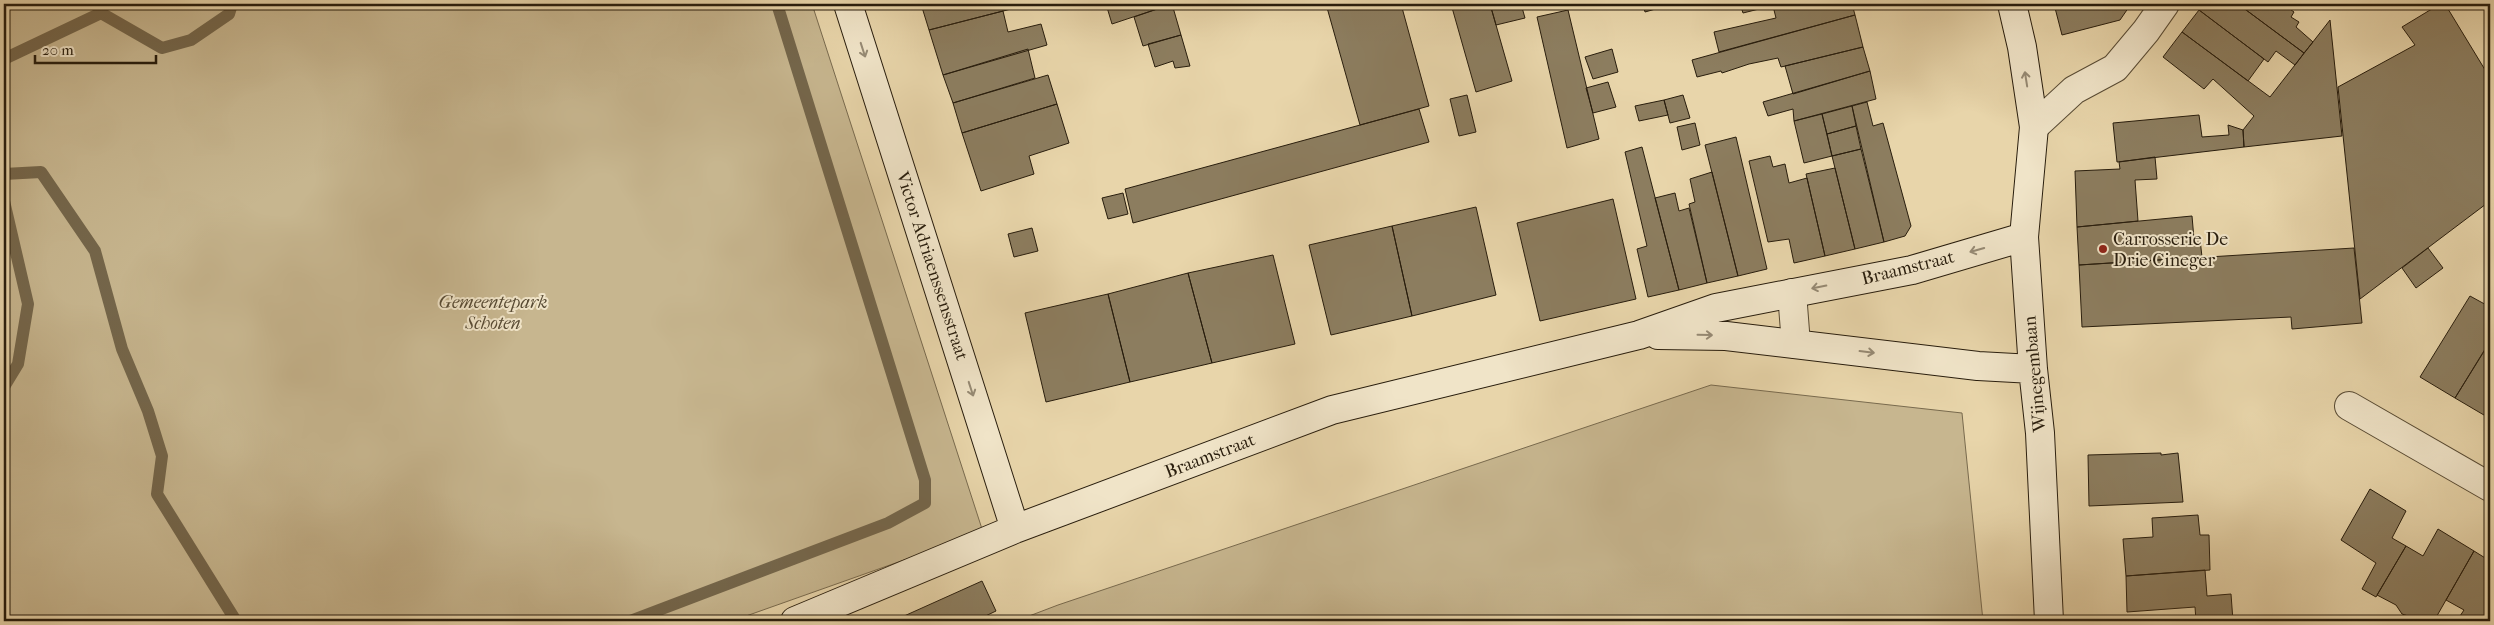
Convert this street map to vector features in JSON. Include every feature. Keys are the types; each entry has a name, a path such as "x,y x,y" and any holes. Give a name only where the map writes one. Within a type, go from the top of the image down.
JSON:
{"street":[{"name":"Victor Adriaenssensstraat","path":"848,4 1015,529"},
{"name":"Wijnegembaan","path":"2012,4 2022,47 2034,127 2024,237 2033,368 2040,433 2049,621"},
{"path":"2034,127 2074,90 2115,68 2146,31 2165,4"},
{"name":"Braamstraat","path":"795,621 1015,529 1332,410 1639,335 1716,308 1912,270 2024,237"},
{"path":"1792,293 1796,344"},
{"name":"Braamstraat","path":"1639,335 1726,336 1978,366 2033,368"},
{"path":"2349,406 2490,487"}],"green space":[{"name":"Gemeentepark Schoten","path":"4,4 812,4 983,532 732,621 4,621"},
{"path":"1711,385 1962,413 1983,621 1016,621 1058,605"}],"building":[{"path":"921,4 1010,4 1011,9 929,30"},
{"path":"1106,4 1172,4 1112,24"},
{"path":"1172,4 1181,35 1143,46 1134,17"},
{"path":"1326,4 1401,4 1429,106 1360,125"},
{"path":"1451,4 1490,4 1512,81 1476,92"},
{"path":"1490,4 1521,4 1525,18 1496,25"},
{"path":"1643,4 1673,4 1645,12"},
{"path":"1740,4 1779,4 1743,13"},
{"path":"1779,4 1852,4 1855,15 1719,52 1714,32 1776,18 1773,6"},
{"path":"2054,4 2131,4 2120,20 2062,35"},
{"path":"2204,4 2238,4 2304,53 2295,65 2276,51 2268,62 2199,10"},
{"path":"2238,4 2283,4 2294,12 2291,17 2299,22 2296,27 2313,42 2304,53"},
{"path":"2440,4 2445,4 2490,78 2490,201 2360,299 2338,87 2415,45 2402,27"},
{"path":"1568,10 1599,139 1567,148 1537,17"},
{"path":"2199,10 2264,59 2248,81 2182,32"},
{"path":"1003,11 1008,32 1041,24 1047,45 943,75 929,30"},
{"path":"1855,15 1863,47 1781,67 1778,58 1749,64 1722,73 1721,71 1697,77 1692,60"},
{"path":"2330,20 2342,136 2244,147 2243,130 2254,116 2213,79 2204,89 2163,57 2182,32 2270,97"},
{"path":"1181,35 1190,66 1175,68 1173,61 1155,67 1148,44"},
{"path":"1863,47 1870,71 1793,94 1785,66"},
{"path":"1028,49 1035,78 953,103 943,75"},
{"path":"1612,49 1618,72 1593,79 1585,57"},
{"path":"1870,71 1876,99 1794,121 1793,109 1768,116 1763,102"},
{"path":"1048,75 1057,104 962,133 953,103"},
{"path":"1608,82 1616,107 1593,113 1586,88"},
{"path":"1467,95 1476,132 1459,136 1450,99"},
{"path":"1683,95 1690,118 1670,123 1664,100"},
{"path":"1664,100 1668,115 1639,121 1635,106"},
{"path":"1867,102 1873,126 1883,123 1911,226 1905,236 1884,242 1852,106"},
{"path":"1057,104 1069,143 1029,156 1034,174 981,191 962,133"},
{"path":"1852,106 1856,126 1827,134 1822,114"},
{"path":"1419,109 1429,142 1133,223 1125,189"},
{"path":"1822,114 1832,156 1804,163 1794,121"},
{"path":"2199,115 2202,137 2229,135 2228,125 2243,130 2244,147 2117,162 2113,123"},
{"path":"1695,123 1700,145 1682,150 1677,127"},
{"path":"1856,126 1861,149 1832,156 1827,134"},
{"path":"1736,137 1767,269 1738,276 1705,145"},
{"path":"1642,147 1679,290 1648,297 1637,249 1647,246 1625,152"},
{"path":"1861,149 1884,242 1855,249 1832,156"},
{"path":"1770,156 1773,167 1785,164 1789,183 1807,178 1825,256 1794,263 1789,239 1768,242 1749,161"},
{"path":"2155,157 2157,179 2135,180 2138,221 2077,227 2075,171 2120,169 2119,162"},
{"path":"1835,168 1855,249 1825,256 1806,174"},
{"path":"1712,172 1738,276 1707,283 1689,204 1695,202 1690,179"},
{"path":"1123,193 1128,214 1108,219 1102,198"},
{"path":"1675,193 1679,211 1689,208 1707,283 1679,290 1655,198"},
{"path":"1613,199 1636,299 1540,321 1517,223"},
{"path":"1476,207 1496,295 1412,316 1392,226"},
{"path":"2192,216 2194,239 2200,239 2202,257 2079,265 2077,227"},
{"path":"1392,226 1412,316 1331,335 1309,245"},
{"path":"1032,228 1038,251 1014,257 1008,234"},
{"path":"2354,248 2362,323 2292,329 2291,317 2082,327 2079,265"},
{"path":"2428,248 2443,268 2416,288 2402,268"},
{"path":"1273,255 1295,344 1212,363 1188,273"},
{"path":"1188,273 1212,363 1130,382 1108,294"},
{"path":"1108,294 1130,382 1046,402 1025,313"},
{"path":"2470,296 2490,307 2490,341 2455,398 2420,377"},
{"path":"2488,345 2490,346 2489,418 2455,398"},
{"path":"2161,453 2161,455 2178,453 2183,502 2089,506 2088,455"},
{"path":"2370,489 2406,511 2392,538 2406,546 2376,597 2362,589 2376,563 2341,540"},
{"path":"2198,515 2200,535 2209,535 2210,570 2126,576 2123,539 2153,537 2152,518"},
{"path":"2438,529 2474,551 2434,621 2424,621 2402,614 2396,605 2377,595 2406,546 2423,556"},
{"path":"2474,551 2490,561 2490,621 2461,621 2458,619 2464,610 2446,600"},
{"path":"2205,570 2207,596 2231,594 2233,621 2196,621 2195,607 2127,612 2126,576"},
{"path":"982,581 996,611 975,621 893,621"}],"waterway":[{"path":"4,59 101,13 162,48 191,40 229,14 232,4"},
{"path":"630,621 888,523 925,503 925,480 777,4"},
{"path":"4,174 41,172 95,251 122,349 148,411 162,456 157,494 236,621"},
{"path":"4,201 28,304 18,364 4,387"}],"place":[{"name":"Carrosserie De Drie Cineger","path":"2103,249"}]}
